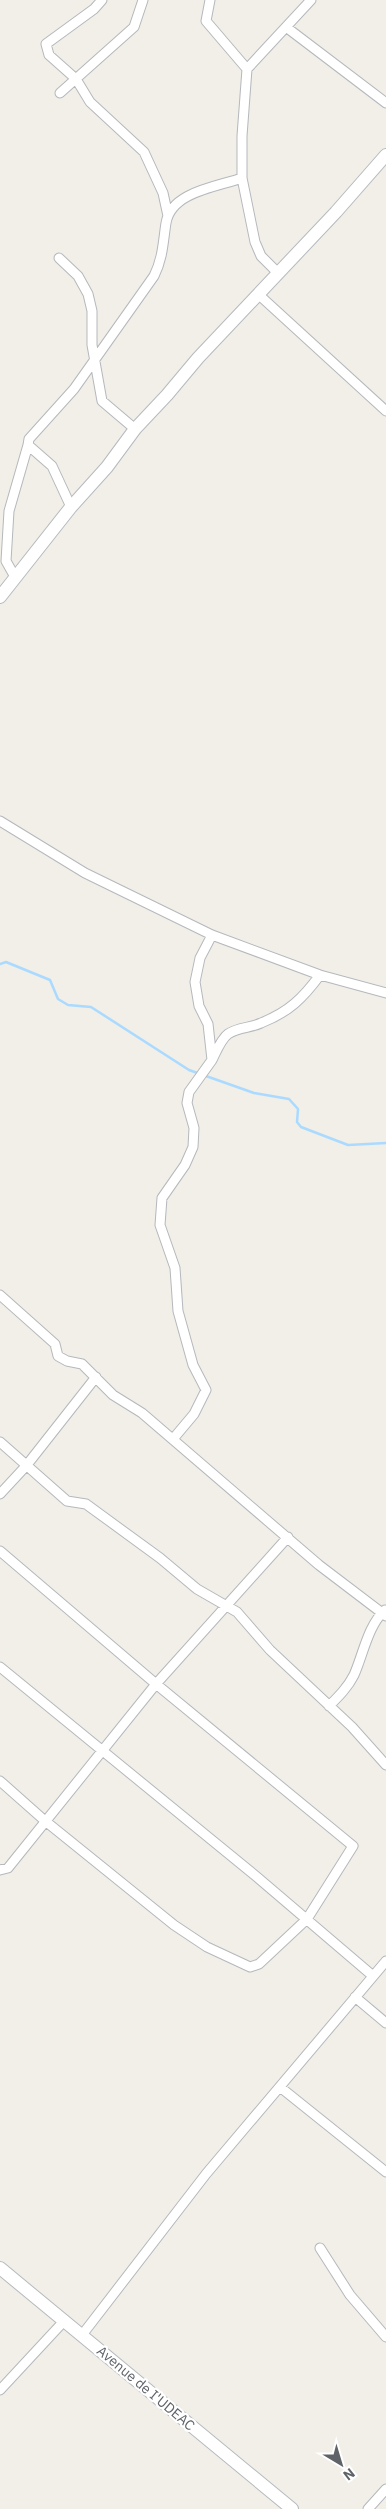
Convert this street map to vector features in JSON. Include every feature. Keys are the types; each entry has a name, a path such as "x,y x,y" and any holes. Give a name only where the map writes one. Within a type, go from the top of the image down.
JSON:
{"street":[{"path":"102,0 94,9 46,44 49,55 76,79 90,102 144,152 163,193 168,217"},
{"path":"60,93 134,27 143,0"},
{"path":"210,0 206,20 247,69"},
{"path":"278,273 261,256 256,242 242,178 242,128 247,69 312,0"},
{"path":"286,27 386,103"},
{"path":"0,597 71,507 107,467 135,429 198,358 386,155"},
{"path":"15,577 6,560 9,511 29,439 74,389 158,268 162,261 168,217 172,207 185,197 242,178"},
{"path":"59,258 78,276 88,294 92,311 92,345 102,401 135,429"},
{"path":"258,294 386,411"},
{"path":"28,444 52,466 71,507"},
{"path":"0,822 85,873 212,934 320,975 386,993"},
{"path":"212,934 200,958 195,982 199,1006 208,1024 212,1060"},
{"path":"173,1439 194,1414 206,1390 193,1365 178,1311 175,1268 160,1225 162,1198 185,1165 193,1146 194,1128 187,1103 189,1092 212,1060 226,1035 238,1029 260,1024 283,1012 303,998 320,975"},
{"path":"0,1295 55,1344 58,1356 67,1361 82,1364 113,1395 142,1414 173,1439 319,1565 385,1613 376,1620 354,1675 344,1692 329,1706"},
{"path":"0,1494 26,1466 96,1377"},
{"path":"0,1442 67,1501 86,1504 160,1558 197,1589 237,1612 270,1650 352,1727 386,1765"},
{"path":"0,1870 8,1868 44,1820 102,1752 156,1684 288,1537"},
{"path":"0,1552 156,1684 353,1846 307,1919 259,1964 250,1967 194,1940 44,1820 0,1780"},
{"path":"0,1668 307,1919 373,1976"},
{"path":"82,2335 206,2174 386,1961"},
{"path":"355,1997 386,2022"},
{"path":"280,2087 386,2172"},
{"path":"320,2248 350,2295 386,2337"},
{"name":"Avenue de I'UDEAC","path":"0,2268 292,2509"},
{"path":"0,2390 64,2320"},
{"path":"368,2509 386,2488"}],"waterway":[{"path":"0,964 6,962 50,980 58,999 68,1005 91,1007 189,1070 254,1093 289,1099 298,1109 297,1122 301,1127 348,1145 386,1143"}]}
